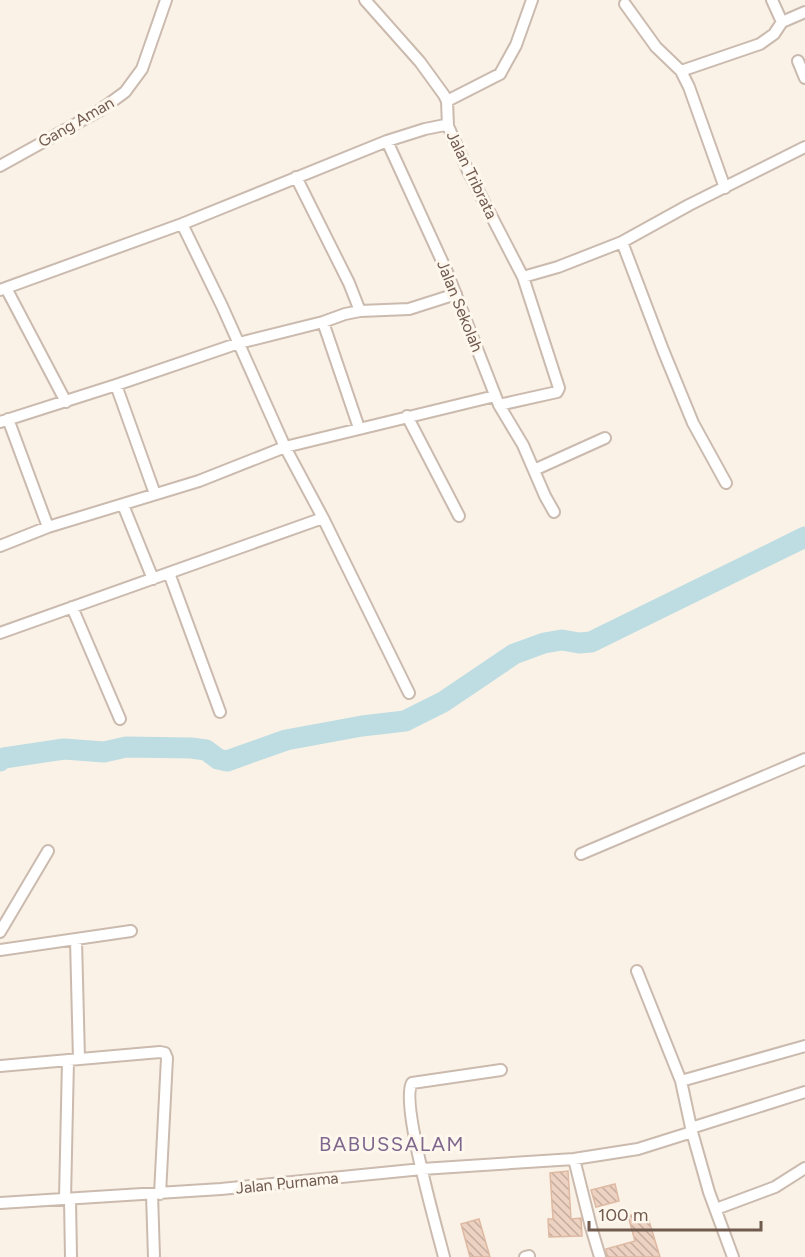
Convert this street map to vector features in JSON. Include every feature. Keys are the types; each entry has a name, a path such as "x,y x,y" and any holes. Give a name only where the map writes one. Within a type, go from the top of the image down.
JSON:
{"street":[{"name":"Gang Aman","path":"0,166 99,111 125,92 142,69 166,0"},
{"path":"364,0 420,62 447,101 448,126"},
{"path":"447,101 500,74 516,45 532,0"},
{"path":"772,0 782,22"},
{"path":"625,4 656,47 681,71 689,87 725,188"},
{"path":"681,71 760,44 774,34 782,22 805,12"},
{"path":"798,61 805,78"},
{"name":"Jalan Tribrata","path":"3,289 182,224 387,141 424,129 448,126 468,171 523,278 559,388 557,392 546,396 497,400"},
{"name":"Jalan Sekolah","path":"387,141 456,294 497,400 523,445 554,512"},
{"path":"523,278 622,242 805,147"},
{"path":"296,177 349,283 360,311"},
{"path":"182,224 239,343 285,447 323,518 409,693"},
{"path":"622,242 693,423 726,483"},
{"path":"3,289 66,402"},
{"path":"48,527 4,421 116,386 239,343 323,322 345,314 360,311 409,309 456,294"},
{"path":"323,322 359,428"},
{"path":"116,386 155,494"},
{"path":"0,546 48,527 199,481 285,447 407,416 497,400"},
{"path":"407,416 459,516"},
{"path":"534,470 605,438"},
{"path":"123,505 153,579"},
{"path":"0,633 323,518"},
{"path":"169,573 220,712"},
{"path":"72,607 120,719"},
{"path":"580,854 805,759"},
{"path":"0,932 48,851"},
{"path":"0,950 131,931"},
{"path":"71,1257 68,1199 76,940"},
{"path":"636,971 681,1081 691,1130 733,1257"},
{"path":"681,1081 805,1046"},
{"path":"0,1066 160,1052 167,1056 156,1194 154,1257"},
{"path":"444,1257 409,1105 410,1085 501,1070"},
{"name":"Jalan Purnama","path":"0,1203 156,1194 422,1169 574,1159 638,1149 805,1092"},
{"path":"574,1159 600,1257"},
{"path":"716,1209 774,1187 805,1168"}],"building":[{"path":"568,1171 571,1219 581,1218 582,1236 549,1237 548,1219 553,1219 550,1173"},
{"path":"615,1184 619,1201 596,1207 591,1190"},
{"path":"646,1211 660,1257 607,1257 606,1249 635,1241 628,1216"},
{"path":"479,1219 490,1257 470,1257 461,1224"}],"waterway":[{"path":"0,761 4,758 64,749 104,752 126,747 206,750 218,759 227,761 286,740 362,726 405,721 443,702 514,654 544,643 562,640 579,643 591,642 805,537"}],"district":[{"name":"BABUSSALAM","path":"392,1144"}]}
